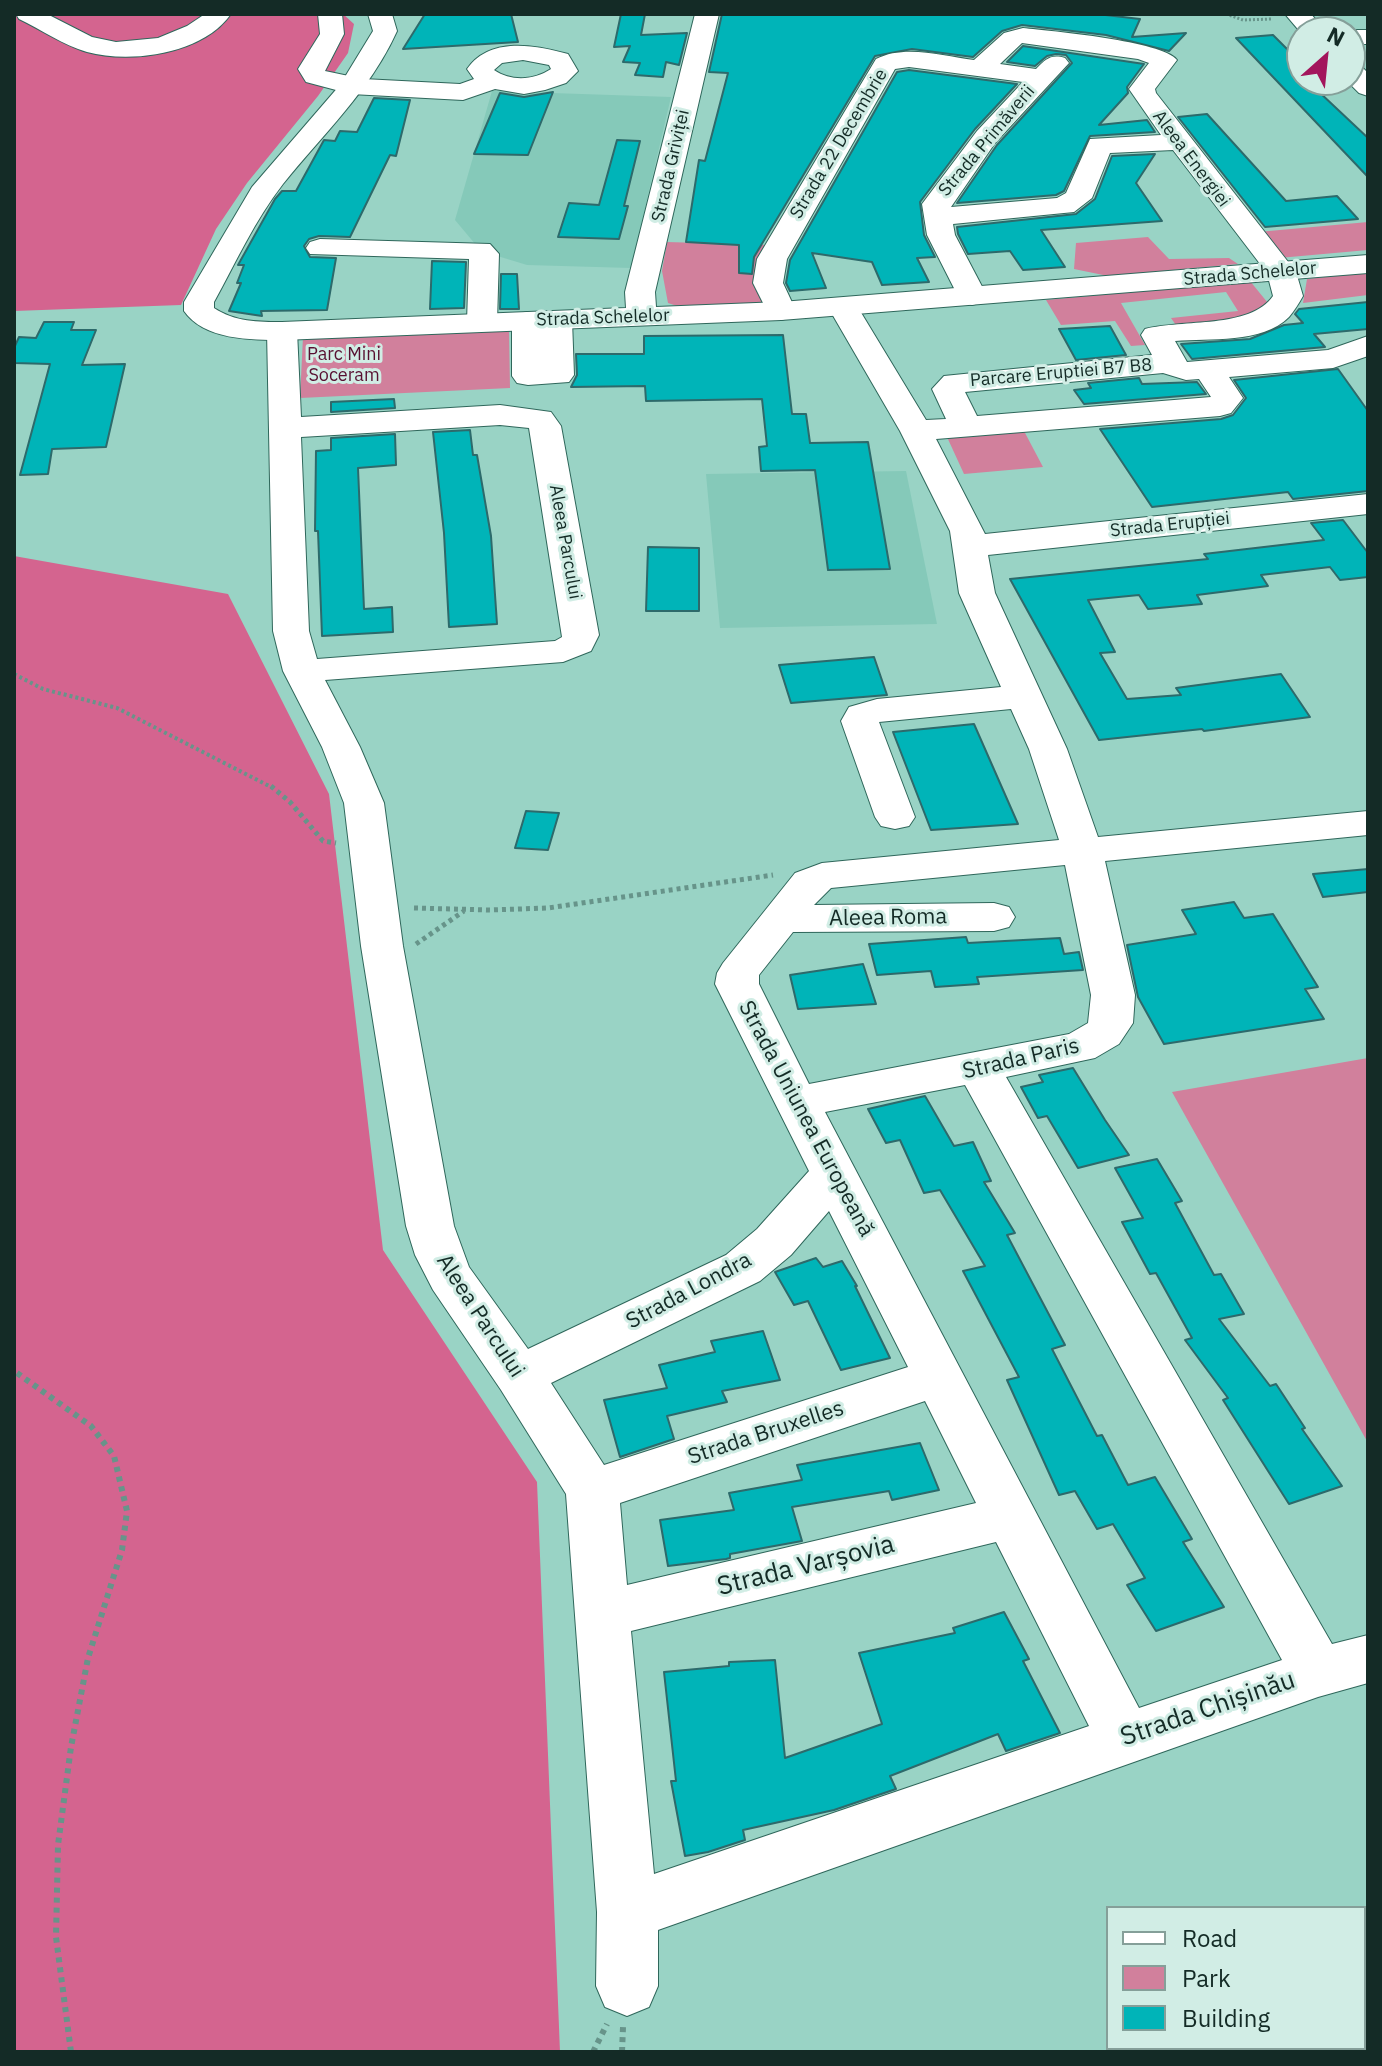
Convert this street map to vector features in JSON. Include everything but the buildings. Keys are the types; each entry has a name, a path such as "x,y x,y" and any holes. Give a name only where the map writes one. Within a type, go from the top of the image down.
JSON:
{"street":[{"path":"28,14 85,42 117,50 181,37 201,28 219,14"},
{"path":"330,14 332,34 311,69 315,77 352,85 463,92 493,81"},
{"name":"Strada Schelelor","path":"380,14 385,31 352,85 259,197 199,302 199,311 223,325 282,331 781,311 1368,264"},
{"name":"Strada Griviței","path":"642,317 640,292 707,14"},
{"path":"981,68 1018,35 1050,37 1075,14"},
{"name":"Strada Primăverii","path":"972,296 941,235 936,217 939,196 986,137 1069,50 1066,44 1050,37"},
{"name":"Aleea Energiei","path":"1050,37 1162,57 1164,60 1145,84 1143,94 1177,142 1281,272"},
{"name":"Strada 22 Decembrie","path":"781,311 768,283 772,259 885,64 909,59 1040,77"},
{"path":"936,217 1064,206 1078,198 1100,145 1177,142"},
{"path":"320,248 480,250 484,254 482,322"},
{"path":"1281,272 1288,296 1278,312 1262,323 1156,335 1171,363 1186,371 1209,371 1333,359 1368,345"},
{"path":"843,307 916,431 962,519 972,546 977,593 1048,749 1083,852"},
{"name":"Aleea Parcului","path":"282,331 291,631 302,671 352,769 364,803 385,965 430,1226 450,1277 519,1376 592,1491 627,1912 627,1986"},
{"name":"Parcare Eruptiei B7 B8","path":"966,428 948,389 955,383 1171,363"},
{"path":"916,431 1220,406 1227,398 1209,371"},
{"name":"Aleea Parcului","path":"284,428 500,415 540,419 545,426 581,635 578,643 563,651 302,671"},
{"name":"Strada Erupției","path":"972,546 1368,504"},
{"path":"895,817 860,721 862,715 877,710 1024,696"},
{"path":"822,876 1368,823"},
{"name":"Strada Paris","path":"796,1102 979,1069 1079,1047 1099,1039 1110,1029 1114,1018 1113,995 1083,852"},
{"name":"Strada Uniunea Europeană","path":"822,876 810,882 738,973 737,984 1125,1738"},
{"name":"Aleea Roma","path":"781,919 994,917"},
{"name":"Strada Chișinău","path":"627,1912 1125,1738 1343,1666 979,1069"},
{"name":"Strada Londra","path":"519,1376 743,1268 774,1242 834,1173"},
{"name":"Strada Bruxelles","path":"592,1491 940,1376"},
{"name":"Strada Varșovia","path":"602,1615 1010,1517"}],"path":[{"path":"1226,14 1243,20 1286,21"},
{"path":"14,674 43,689 117,708 267,783 290,802 323,841 369,847"},
{"path":"377,905 465,911 567,906 695,884 771,875 822,876"},
{"path":"385,965 465,911"},
{"path":"17,1373 91,1426 114,1456 127,1511 122,1550 88,1658 71,1747 58,1845 56,1937 71,2052"}],"shaded area":[{"path":"14,14 343,14 354,24 348,53 318,96 247,183 216,229 181,305 14,311"},
{"path":"492,91 671,97 631,268 527,265 481,251 455,220"},
{"path":"906,471 937,624 720,628 706,474"},
{"path":"14,556 228,594 329,794 383,1250 537,1482 560,2052 14,2052"}],"green space":[{"path":"1368,222 1368,250 1279,258 1258,232"},
{"path":"1148,237 1169,259 1229,258 1238,264 1108,276 1074,269 1076,243"},
{"path":"667,242 768,245 768,306 680,307 668,303 662,271"},
{"path":"1368,272 1368,295 1303,303 1307,279"},
{"path":"1250,281 1272,308 1263,319 1178,328 1171,318 1238,311 1226,292 1121,303 1145,345 1131,346 1115,321 1061,325 1046,300"},
{"name":"Parc Mini Soceram","path":"509,330 510,388 300,398 303,337"},
{"path":"1024,431 1043,467 964,474 947,437"},
{"path":"1368,1058 1368,1443 1172,1092"}]}
